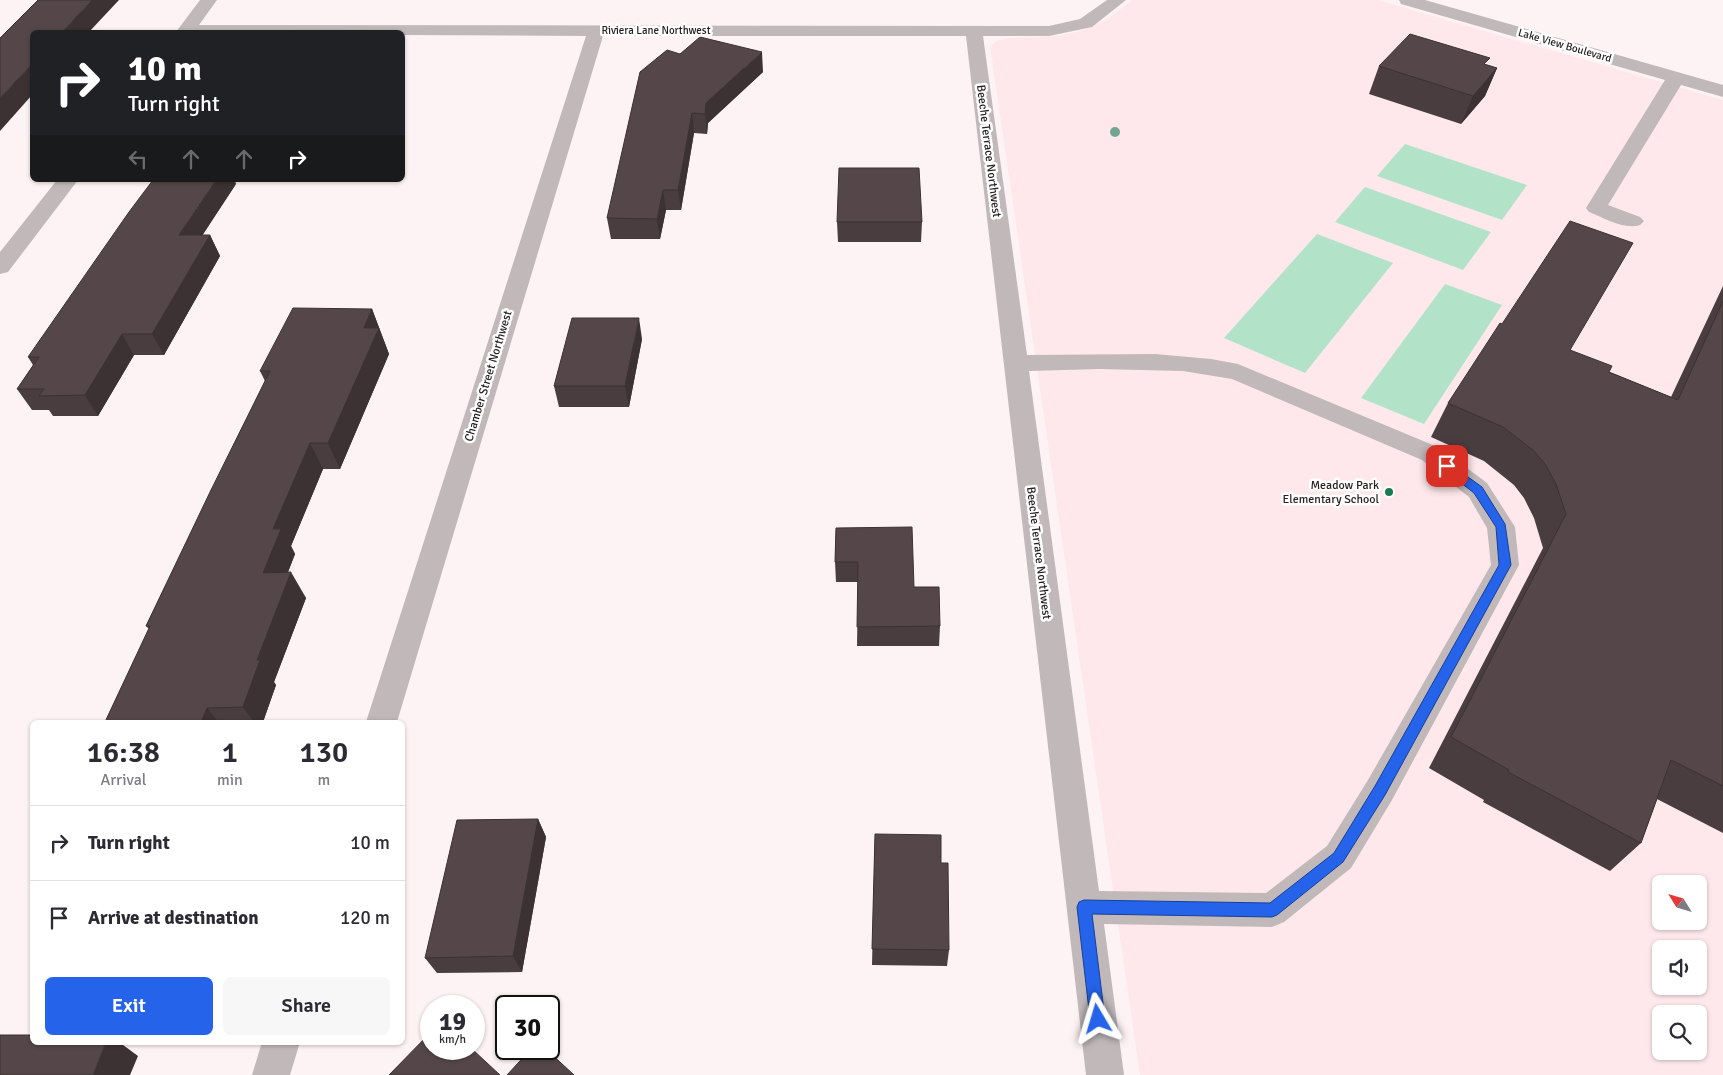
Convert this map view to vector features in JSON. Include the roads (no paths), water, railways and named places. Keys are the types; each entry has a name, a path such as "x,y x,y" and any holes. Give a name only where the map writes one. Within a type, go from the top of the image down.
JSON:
{"street":[{"path":"185,30 209,0"},
{"name":"Riviera Lane Northwest","path":"405,30 1049,31 1086,23 1118,0"},
{"name":"Lake View Boulevard","path":"1408,0 1723,91"},
{"name":"Chamber Street Northwest","path":"382,720 596,30"},
{"name":"Beeche Terrace Northwest","path":"974,30 1105,1075"},
{"path":"1633,221 1596,208 1676,77"},
{"path":"0,267 66,182"},
{"path":"1016,363 1174,362 1206,364 1238,372 1431,454 1478,490 1501,527 1505,565 1380,790 1338,857 1272,910 1084,907"},
{"path":"271,1075 280,1045"}],"place":[{"name":"Meadow Park Elementary School","path":"1389,492"}]}
